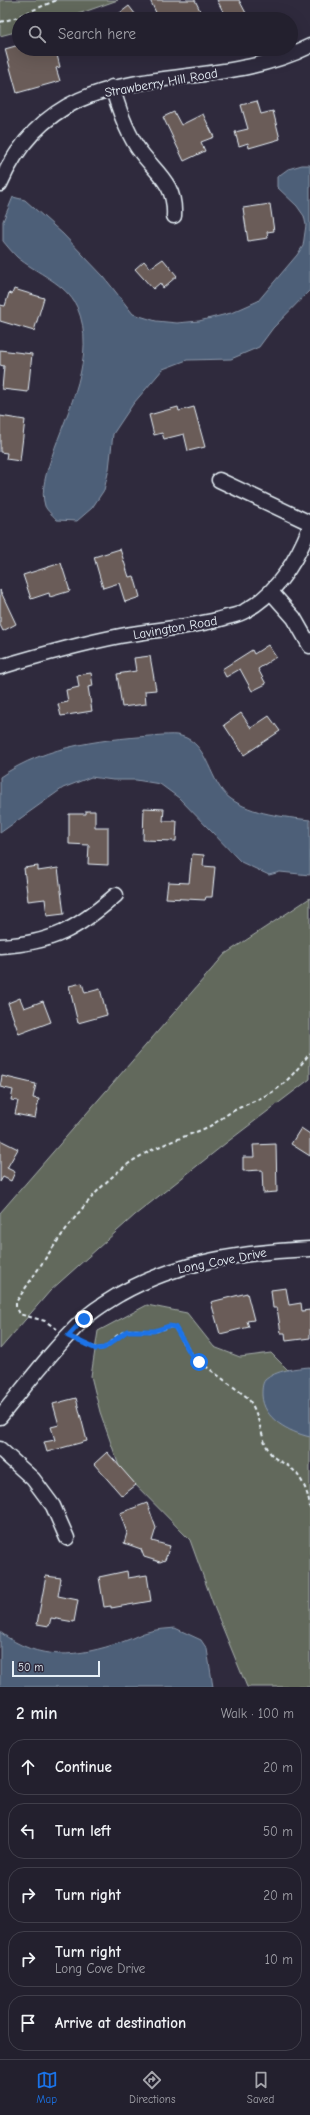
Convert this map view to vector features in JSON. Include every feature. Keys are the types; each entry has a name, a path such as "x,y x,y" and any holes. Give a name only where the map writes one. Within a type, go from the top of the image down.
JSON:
{"street":[{"name":"Strawberry Hill Road","path":"298,51 310,46"},
{"name":"Strawberry Hill Road","path":"0,184 7,169 31,135 59,111 85,97 112,87 256,65 287,56"},
{"path":"112,87 123,123 138,148 169,187 174,201 174,216"},
{"path":"219,480 310,523"},
{"name":"Lavington Road","path":"0,667 45,653 122,636 162,631 214,621 244,612 271,592 300,552 310,527"},
{"path":"271,592 294,618 310,646"},
{"path":"0,946 21,945 50,938 72,929 116,895"},
{"name":"Long Cove Drive","path":"0,1417 84,1319 104,1304 138,1284 168,1271 204,1261 261,1251 310,1249"},
{"path":"0,1449 33,1479 53,1506 67,1538"}],"path":[{"path":"29,12 57,0"},
{"path":"0,22 12,19"},
{"path":"310,1053 293,1075 277,1089 231,1113 211,1126 157,1148 132,1161 119,1171 92,1198 60,1238 16,1302 16,1308 19,1314 45,1322 68,1336 96,1349 104,1348 127,1331 154,1331 169,1326 175,1327 192,1356 247,1397 254,1405 268,1451 274,1458 291,1468 298,1476 306,1489 310,1510"}],"green space":[{"path":"0,0 118,0 84,12 12,12 12,33 0,36"},
{"path":"310,898 310,1079 135,1215 50,1291 0,1349 0,1213 225,954"},
{"path":"147,1305 187,1313 214,1347 240,1357 271,1353 299,1381 310,1406 310,1687 247,1687 215,1609 190,1540 120,1469 100,1412 91,1376 98,1331"}],"water":[{"path":"302,165 310,165 310,290 273,328 259,347 231,359 187,360 163,369 133,404 113,434 109,469 104,490 92,508 77,521 57,520 47,510 43,494 46,474 78,383 84,344 83,325 77,307 66,291 17,257 3,241 3,221 13,197 25,200 63,234 104,277 133,314 156,321 177,323 199,321 231,313 258,301 303,246 306,225 304,216 297,206 277,187 277,177 288,169"},
{"path":"179,735 191,740 204,755 223,792 239,804 269,814 310,820 310,875 280,872 269,875 241,862 179,798 160,784 136,780 113,780 91,777 63,788 0,833 0,777 18,766 57,750 78,745 99,741"},
{"path":"310,1367 310,1437 286,1428 272,1418 263,1403 262,1389 265,1380 275,1374 286,1370"},
{"path":"175,1628 201,1640 207,1649 213,1687 0,1687 0,1632 15,1642 29,1648 59,1654 90,1651 122,1642 147,1632"}],"building":[{"path":"150,0 195,0 201,12 156,12"},
{"path":"217,0 239,0 245,12 223,12"},
{"path":"129,6 134,12 121,12"},
{"path":"12,47 12,56 57,56 60,67 56,68 60,81 17,93 5,49"},
{"path":"257,101 261,114 273,111 280,139 249,148 248,143 239,146 235,132 248,129 241,105"},
{"path":"174,112 181,125 203,114 214,137 201,142 205,151 184,161 163,117"},
{"path":"270,204 274,231 267,232 268,238 248,241 243,208"},
{"path":"163,259 177,276 163,288 160,283 153,289 135,269 144,261 150,268"},
{"path":"14,289 44,298 34,331 0,321 0,305 5,306 9,293 12,294"},
{"path":"0,350 32,354 28,392 2,389 4,366 0,365"},
{"path":"178,407 179,411 194,407 205,447 188,451 184,434 164,439 162,433 154,435 149,415"},
{"path":"0,416 25,420 20,461 6,459 7,453 0,452"},
{"path":"120,549 129,577 134,576 140,597 125,602 119,583 103,588 94,557"},
{"path":"61,563 70,591 50,597 49,593 31,599 23,575"},
{"path":"0,590 16,624 3,631 0,625"},
{"path":"268,645 276,657 258,669 266,684 252,691 240,669 226,677 222,669 252,650 254,654"},
{"path":"150,656 156,690 145,691 146,704 122,707 117,674 136,671 134,658"},
{"path":"91,673 93,686 88,687 92,711 61,716 58,704 68,702 66,690 79,687 77,675"},
{"path":"241,713 251,728 269,716 280,731 244,755 224,725"},
{"path":"144,808 164,809 163,821 177,821 176,841 143,840"},
{"path":"86,811 95,811 95,827 108,827 108,865 88,864 89,845 69,844 69,814 86,814"},
{"path":"192,854 204,855 203,866 215,867 212,897 206,897 205,900 166,898 168,882 189,883"},
{"path":"38,866 38,871 58,868 64,914 47,916 45,899 28,901 24,868"},
{"path":"82,983 85,993 100,989 107,1015 78,1023 69,986"},
{"path":"20,998 24,1008 43,1001 51,1022 19,1034 8,1003"},
{"path":"2,1076 36,1084 33,1098 39,1099 35,1118 15,1114 18,1101 11,1100 13,1090 0,1087"},
{"path":"301,1128 310,1134 310,1156 291,1144"},
{"path":"0,1140 18,1149 7,1168 15,1172 11,1181 3,1177 0,1182"},
{"path":"276,1144 277,1192 263,1193 262,1170 243,1171 243,1157 254,1157 253,1145"},
{"path":"286,1288 289,1305 301,1303 302,1311 310,1310 310,1338 286,1341 285,1333 281,1333 277,1308 273,1308 271,1290"},
{"path":"247,1293 254,1320 247,1321 249,1327 220,1334 211,1302"},
{"path":"76,1398 87,1441 47,1452 44,1442 55,1440 51,1427 59,1425 53,1404"},
{"path":"107,1452 136,1485 122,1496 94,1464"},
{"path":"147,1503 156,1528 152,1541 170,1546 165,1560 160,1562 144,1557 141,1549 124,1543 127,1533 120,1513"},
{"path":"127,1571 128,1578 147,1575 151,1601 111,1608 111,1606 104,1607 99,1577"},
{"path":"46,1576 61,1578 58,1596 78,1600 74,1622 51,1618 49,1626 37,1624"}],"route":[{"path":"84,1319 68,1336 96,1349 104,1348 127,1331 154,1331 169,1326 175,1327 192,1356 199,1362"}]}
